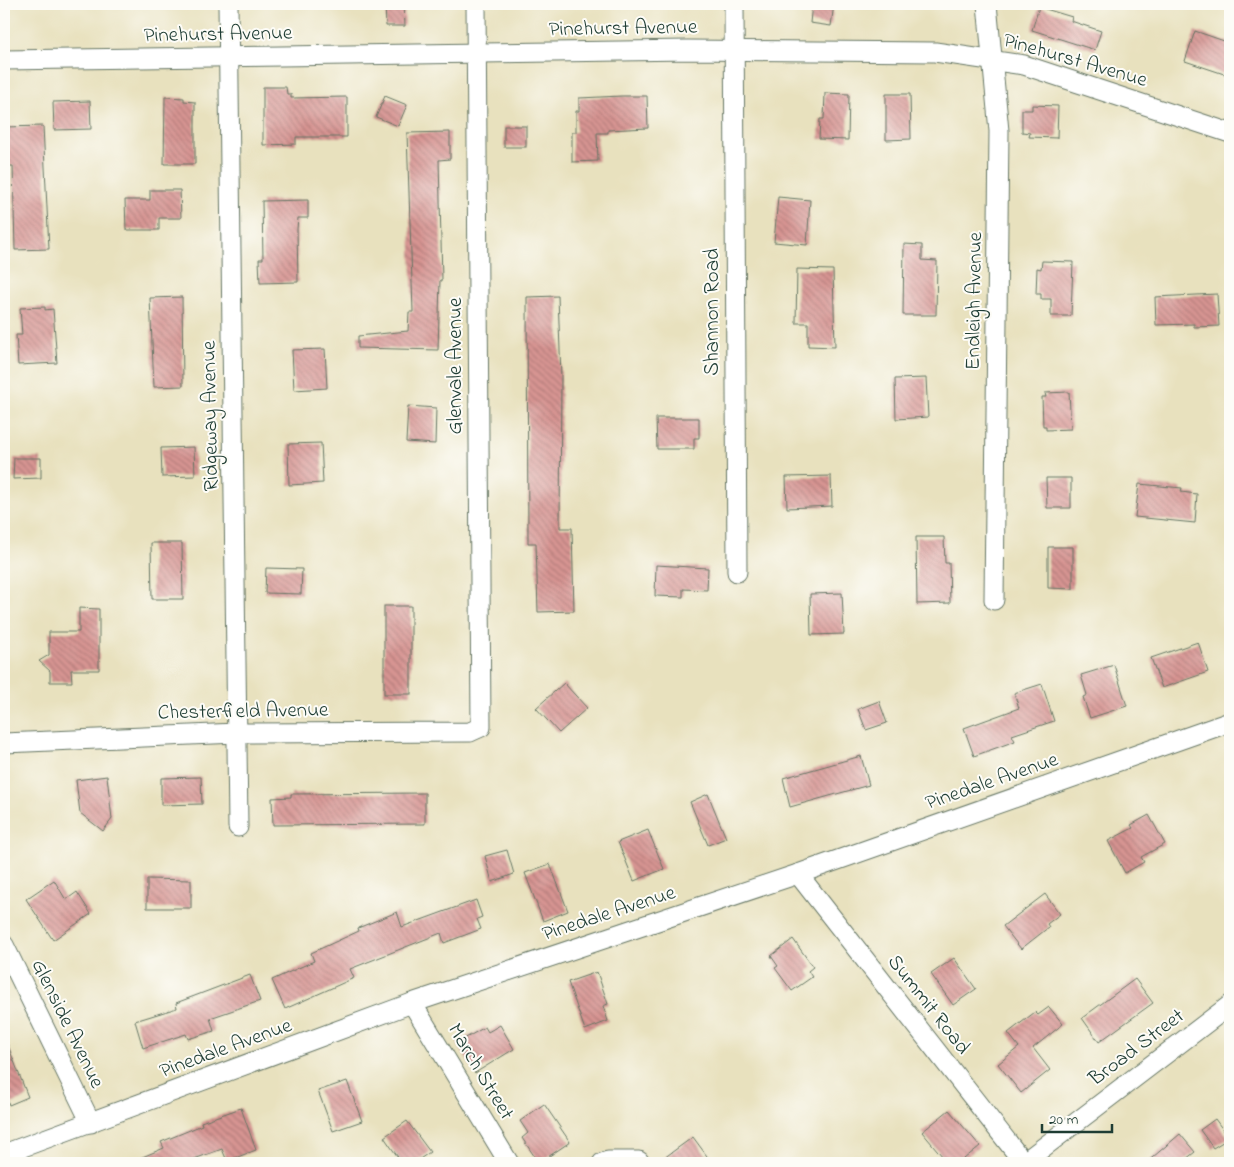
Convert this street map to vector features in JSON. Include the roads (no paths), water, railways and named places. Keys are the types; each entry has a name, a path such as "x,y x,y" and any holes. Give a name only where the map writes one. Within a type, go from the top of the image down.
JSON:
{"street":[{"name":"Ridgeway Avenue","path":"228,4 238,827"},
{"name":"Glenvale Avenue","path":"476,4 481,727"},
{"name":"Shannon Road","path":"734,4 737,572"},
{"name":"Endleigh Avenue","path":"987,4 999,131 994,600"},
{"name":"Pinehurst Avenue","path":"4,60 735,51 935,52 993,60 1052,73 1230,133"},
{"name":"Pinedale Avenue","path":"4,1154 412,1003 798,874 1230,722"},
{"name":"Chesterfield Avenue","path":"4,743 237,733 470,732 481,727"},
{"name":"Summit Road","path":"798,874 1023,1163"},
{"name":"Glenside Avenue","path":"4,945 91,1123"},
{"name":"March Street","path":"412,1003 509,1163"},
{"name":"Broad Street","path":"1023,1163 1230,1005"},
{"path":"602,1163 608,1161 639,1161"}]}
